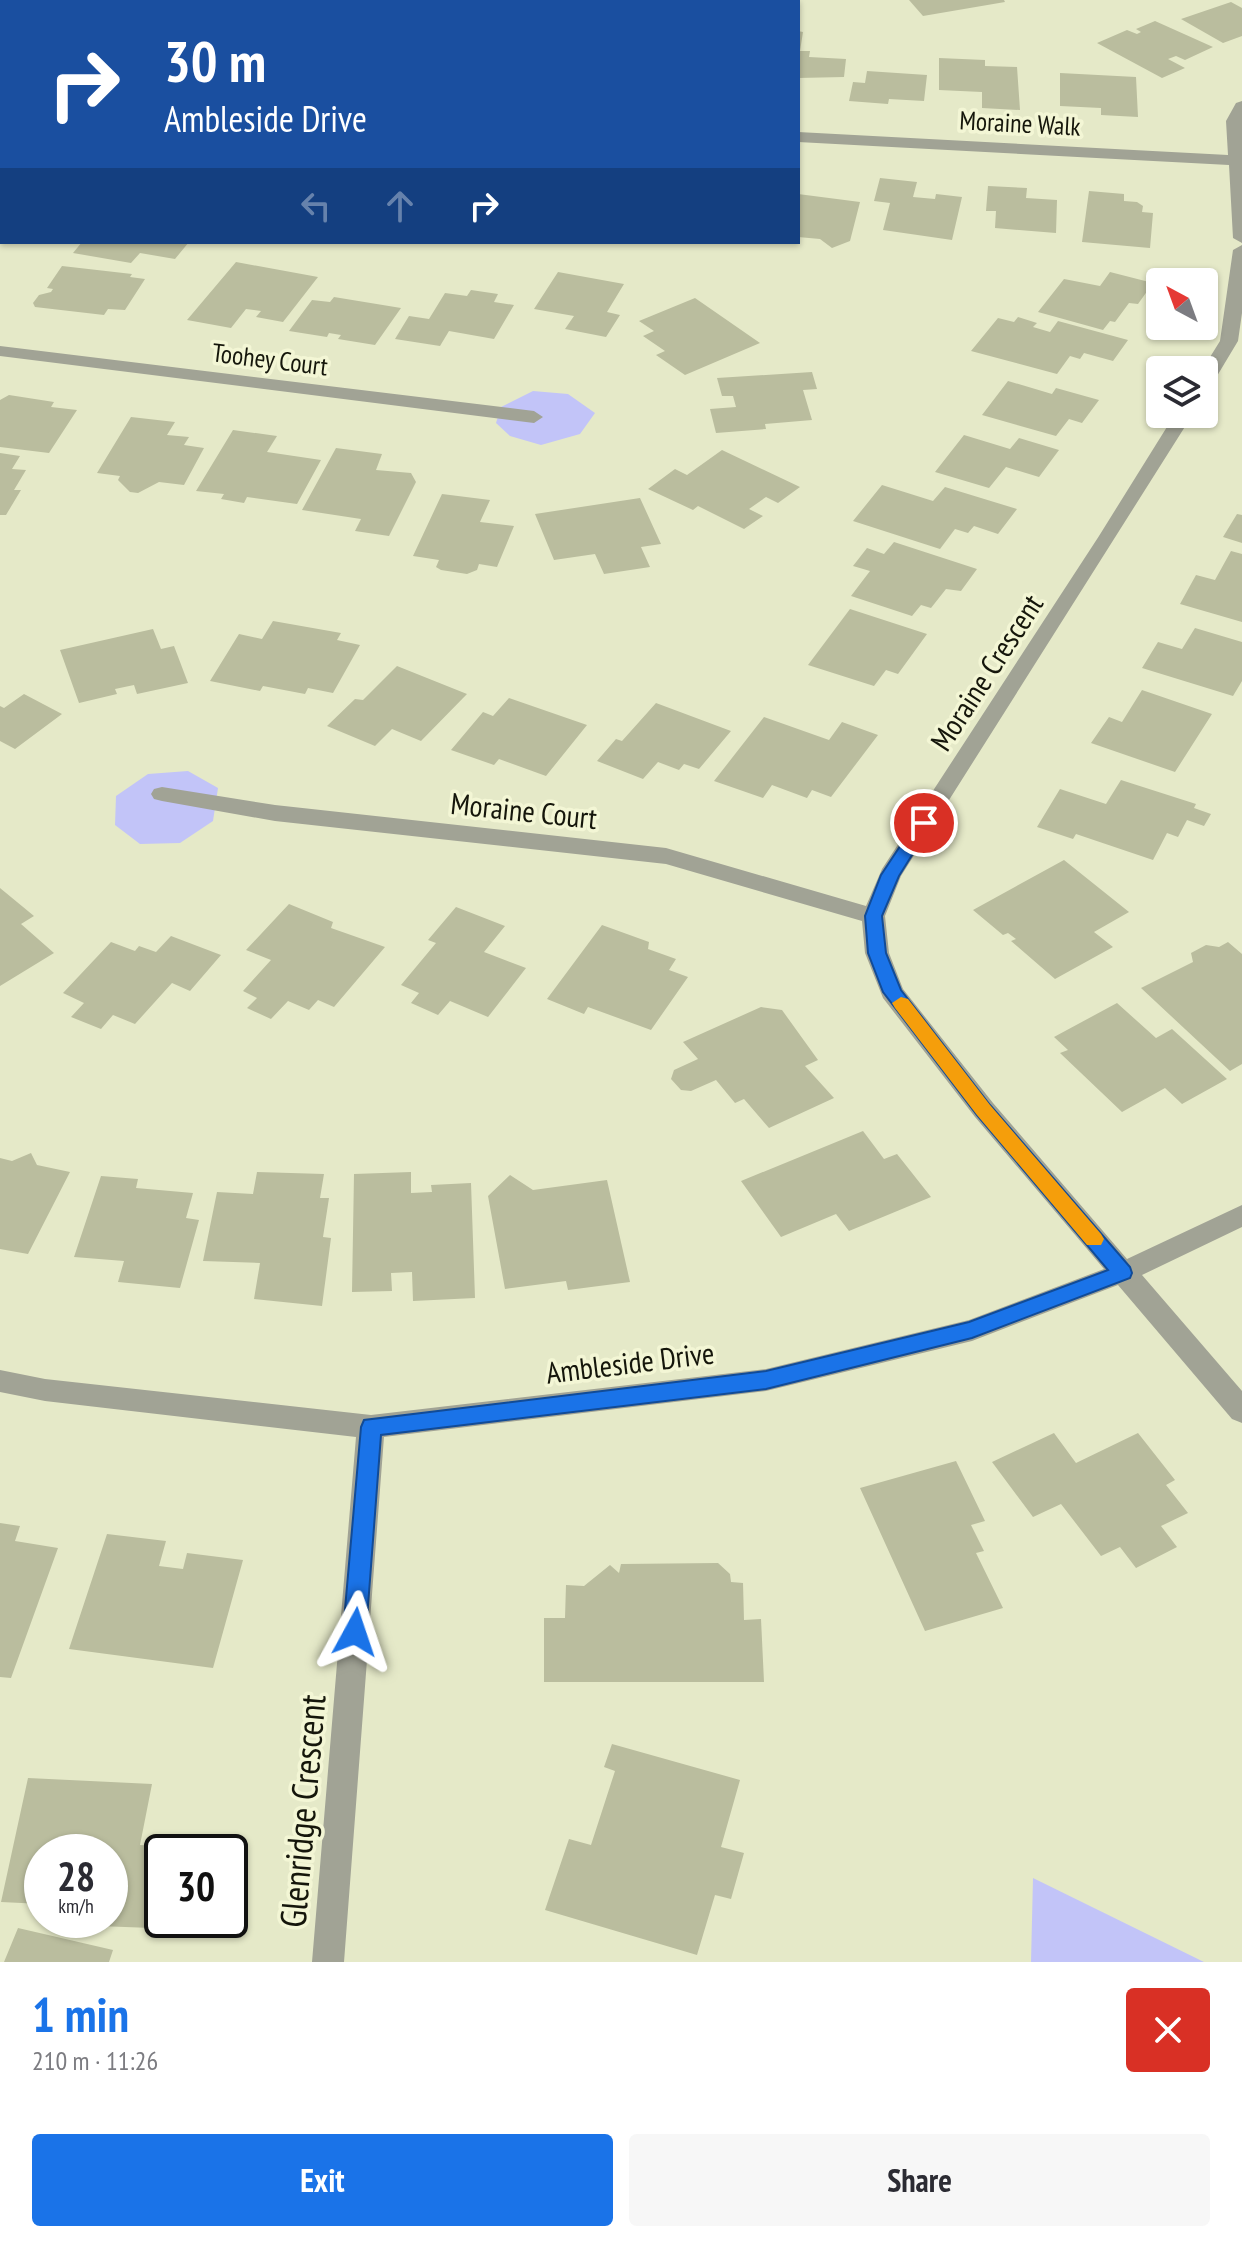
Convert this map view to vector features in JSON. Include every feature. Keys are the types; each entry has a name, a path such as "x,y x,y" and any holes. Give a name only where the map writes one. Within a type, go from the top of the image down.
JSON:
{"street":[{"path":"1242,106 1234,121 1242,238"},
{"name":"Moraine Walk","path":"800,137 1238,161"},
{"path":"1218,359 1229,341 1242,250"},
{"name":"Toohey Court","path":"0,351 534,417"},
{"name":"Moraine Crescent","path":"1175,428 890,875 873,916 877,953 892,992 984,1110 1242,1411"},
{"name":"Moraine Court","path":"162,794 275,813 666,856 873,916"},
{"name":"Ambleside Drive","path":"0,1381 45,1390 371,1427 766,1380 972,1330 1122,1273 1242,1215"},
{"name":"Glenridge Crescent","path":"328,1962 371,1427"}],"shaded area":[{"path":"533,391 568,394 595,413 580,434 541,445 510,436 496,423 501,407"},
{"path":"188,771 218,788 213,821 180,843 140,844 115,825 116,796 148,774"},
{"path":"1033,1878 1204,1962 1031,1962"}],"building":[{"path":"909,0 1004,0 1005,2 923,16"},
{"path":"1231,2 1242,8 1242,36 1223,43 1181,19"},
{"path":"1155,21 1213,47 1185,60 1176,56 1168,59 1185,68 1162,78 1097,43 1127,30 1137,34 1141,32 1136,29"},
{"path":"800,51 810,51 809,57 846,59 844,77 800,78"},
{"path":"939,58 985,60 985,66 1017,67 1020,110 982,108 982,92 939,90"},
{"path":"867,71 927,75 924,101 889,99 888,104 849,101 853,82 865,83"},
{"path":"1060,73 1136,77 1138,117 1101,115 1101,108 1060,106"},
{"path":"880,178 917,182 913,197 935,199 936,194 962,197 952,240 883,230 890,203 874,201"},
{"path":"988,186 1027,188 1026,198 1057,200 1056,233 995,228 996,211 986,211"},
{"path":"1089,191 1124,194 1124,201 1137,202 1143,206 1142,212 1153,213 1150,248 1082,242"},
{"path":"800,194 860,202 850,241 832,248 820,239 800,237"},
{"path":"80,244 187,244 175,259 140,253 131,263 73,253"},
{"path":"236,262 318,277 283,322 256,317 261,311 246,309 231,328 187,320"},
{"path":"62,266 132,274 130,277 145,279 125,310 108,309 104,315 35,307 33,303 39,295 53,289 47,288"},
{"path":"558,272 624,284 607,312 620,315 606,337 565,329 574,316 534,309"},
{"path":"1110,272 1146,281 1146,293 1138,304 1129,303 1115,322 1110,321 1103,330 1038,312 1064,279 1100,286"},
{"path":"471,290 498,294 494,302 514,305 494,339 449,331 440,346 395,339 409,316 429,319 445,293 467,296"},
{"path":"334,297 401,308 375,345 338,339 341,335 329,333 327,337 289,331 312,300 330,302"},
{"path":"695,298 760,343 685,375 656,355 665,351 643,336 654,331 639,321"},
{"path":"1018,317 1037,323 1033,327 1050,332 1058,321 1128,340 1113,361 1084,353 1080,359 1070,356 1057,374 971,351 998,318 1014,322"},
{"path":"812,372 817,389 803,390 812,420 765,424 766,429 716,433 710,409 736,407 733,396 722,396 717,378"},
{"path":"1008,381 1052,394 1056,388 1099,400 1082,423 1069,419 1056,436 982,415"},
{"path":"9,395 54,402 51,407 77,410 49,453 0,447 0,400"},
{"path":"131,417 175,422 167,435 189,437 184,445 204,448 184,485 159,482 138,493 130,492 118,480 120,476 97,473"},
{"path":"233,430 277,436 267,452 321,460 297,504 247,497 244,503 221,499 224,494 196,491"},
{"path":"964,435 1010,449 1019,438 1059,450 1039,477 1006,467 989,488 935,472"},
{"path":"336,448 382,454 376,470 411,473 416,482 389,536 355,531 361,519 302,510"},
{"path":"722,450 800,487 778,503 766,497 749,509 763,516 744,529 698,506 693,510 648,489 675,469 687,475"},
{"path":"0,453 20,456 12,469 26,470 14,490 21,490 6,515 0,515"},
{"path":"882,485 933,501 945,487 1017,509 998,534 974,526 968,533 955,529 940,549 853,521"},
{"path":"442,494 490,500 480,522 514,526 497,567 479,564 477,570 467,574 441,570 436,567 439,560 413,556"},
{"path":"640,498 661,544 641,547 650,567 604,574 595,554 554,560 535,514"},
{"path":"1237,514 1242,515 1242,543 1223,537"},
{"path":"894,542 977,569 961,591 946,589 931,608 921,605 912,616 851,596 870,571 853,566 867,548 884,554"},
{"path":"1231,551 1242,554 1242,622 1180,604 1196,575 1215,580"},
{"path":"850,609 927,634 898,674 886,670 874,686 808,665"},
{"path":"273,621 341,633 337,640 360,645 333,693 308,688 305,694 263,686 260,691 210,681 239,634 262,639"},
{"path":"1195,628 1242,642 1242,681 1233,696 1142,668 1158,642 1182,649"},
{"path":"153,629 161,649 174,646 188,683 137,694 134,685 115,689 117,694 79,703 60,650"},
{"path":"397,666 467,694 421,741 392,729 375,746 327,726 355,699 363,700"},
{"path":"1142,690 1212,714 1175,772 1091,743 1109,717 1122,722"},
{"path":"24,694 62,714 15,749 0,741 0,706 4,708"},
{"path":"509,698 587,725 546,776 499,759 494,765 451,750 483,712 493,716"},
{"path":"656,703 731,731 699,769 684,764 679,770 658,762 643,779 597,761 616,739 622,741"},
{"path":"764,717 829,740 842,722 878,735 831,797 812,790 807,798 772,785 763,798 714,781"},
{"path":"1121,780 1196,804 1194,808 1211,814 1204,826 1187,820 1178,837 1167,833 1153,860 1076,834 1073,839 1037,827 1060,789 1106,804"},
{"path":"1064,860 1129,912 1094,932 1113,947 1055,979 1011,941 1016,939 1008,933 1003,935 973,910"},
{"path":"0,888 34,916 21,924 54,953 0,986"},
{"path":"289,904 333,922 331,928 385,947 334,1007 318,1000 309,1010 288,1001 271,1019 247,1008 257,998 243,991 271,960 246,950"},
{"path":"456,907 505,926 484,952 526,968 488,1017 450,1001 438,1015 411,1003 419,993 401,985 436,943 428,940"},
{"path":"602,925 649,942 648,949 676,959 669,970 688,977 651,1030 588,1007 584,1014 547,999"},
{"path":"171,936 221,955 190,991 172,983 135,1024 113,1015 101,1029 71,1017 84,1003 63,993 111,942 135,951 139,946 156,952"},
{"path":"1228,942 1242,954 1242,1064 1230,1071 1141,988 1193,962 1191,953 1206,945 1219,947"},
{"path":"1117,1003 1156,1038 1172,1029 1227,1079 1182,1104 1165,1088 1122,1112 1060,1053 1068,1050 1054,1037"},
{"path":"761,1007 782,1010 818,1060 805,1066 834,1098 769,1128 744,1099 735,1103 716,1080 691,1091 681,1090 671,1079 674,1070 698,1059 683,1042"},
{"path":"863,1131 884,1159 897,1154 931,1197 849,1231 836,1214 781,1237 741,1181"},
{"path":"31,1153 37,1165 70,1172 28,1254 0,1249 0,1158 12,1161"},
{"path":"257,1172 324,1174 320,1198 329,1198 323,1237 331,1238 322,1306 254,1299 260,1263 203,1261 217,1192 253,1194"},
{"path":"411,1172 411,1193 432,1192 431,1185 471,1183 475,1298 413,1301 412,1272 391,1273 392,1291 352,1292 354,1174"},
{"path":"510,1175 533,1190 607,1180 630,1282 568,1290 566,1281 505,1289 488,1196"},
{"path":"101,1176 138,1179 136,1188 193,1193 186,1218 199,1220 180,1288 118,1282 124,1261 74,1257"},
{"path":"1054,1433 1076,1463 1138,1433 1175,1480 1166,1485 1188,1513 1161,1526 1177,1547 1136,1568 1120,1547 1101,1556 1061,1504 1033,1517 992,1462"},
{"path":"956,1461 985,1521 971,1525 984,1551 976,1553 1003,1608 925,1631 860,1488"},
{"path":"0,1523 20,1526 15,1541 58,1548 11,1678 0,1677"},
{"path":"107,1534 166,1541 159,1566 183,1569 187,1553 243,1560 213,1668 69,1649"},
{"path":"718,1563 730,1574 731,1582 743,1583 744,1620 761,1619 764,1682 544,1682 544,1618 565,1618 566,1585 584,1586 610,1565 619,1573 621,1564"},
{"path":"612,1744 740,1780 721,1847 744,1853 731,1899 715,1895 697,1955 545,1910 569,1839 591,1845 615,1771 604,1767"},
{"path":"28,1778 152,1784 140,1845 144,1845 144,1928 128,1927 128,1834 24,1834 24,1903 1,1902"},
{"path":"18,1928 24,1929 24,1938 61,1938 113,1950 109,1962 4,1962"}],"slow traffic":[{"path":"901,1003 984,1110 1094,1239"}],"route":[{"path":"355,1632 371,1427 766,1380 972,1330 1122,1273 984,1110 892,992 877,953 873,916 890,875 924,823"}]}
